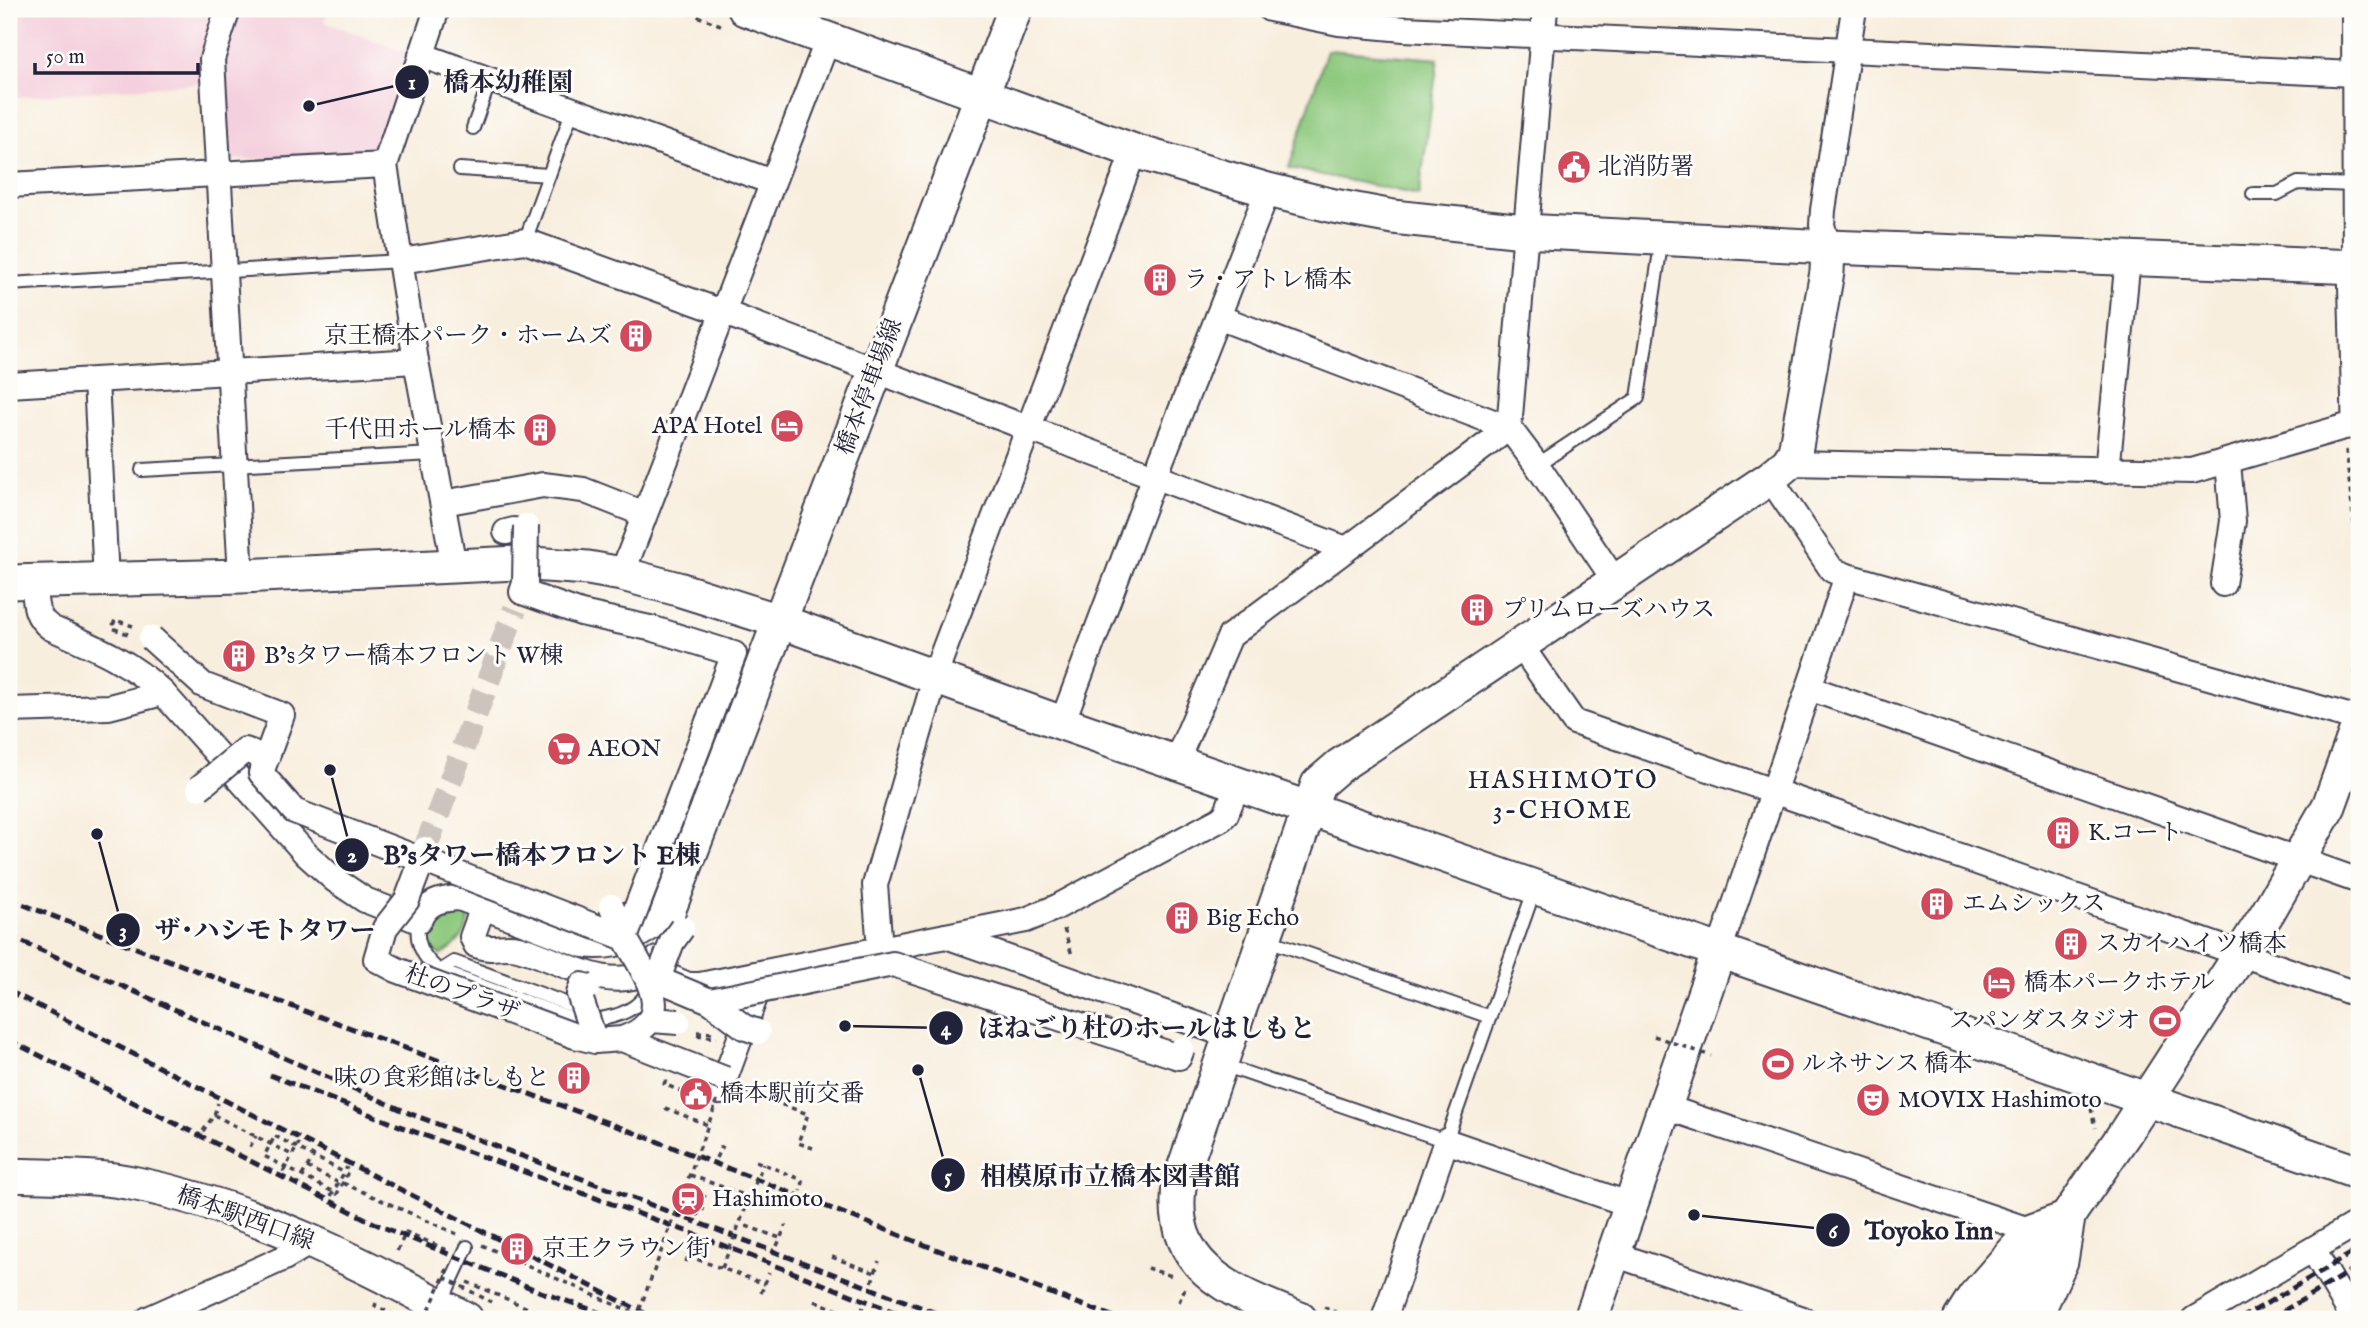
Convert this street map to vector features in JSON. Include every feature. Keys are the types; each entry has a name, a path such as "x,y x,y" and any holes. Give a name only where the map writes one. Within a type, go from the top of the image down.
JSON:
{"street":[{"path":"228,9 212,59 241,576"},
{"path":"437,9 385,164 416,361 454,566"},
{"path":"745,9 1135,151 1268,190 1393,217 1524,231 1828,247 2357,267"},
{"name":"橋本停車場線","path":"658,917 779,621 1014,9"},
{"path":"1270,9 1339,23 1383,27 2354,74"},
{"path":"1175,762 1230,636 1509,428 1545,9"},
{"path":"1300,1319 1260,1303 1212,1277 1192,1254 1183,1237 1178,1213 1180,1180 1318,784 1339,766 1779,470 1795,452 1828,272 1828,247 1822,225 1823,210 1854,9"},
{"path":"1779,470 2192,471 2354,423 2357,267 2354,9"},
{"path":"622,574 828,39"},
{"path":"421,55 772,182"},
{"path":"880,949 875,885 935,676 1135,151"},
{"path":"9,185 385,164"},
{"path":"1062,723 1155,476 1268,190"},
{"path":"401,261 525,242 722,312 1346,549"},
{"path":"2107,471 2127,258"},
{"path":"1218,317 1509,428 1615,581"},
{"path":"9,385 416,361"},
{"path":"96,380 106,580"},
{"path":"2223,584 2233,521 2228,462"},
{"path":"1779,470 1832,570 2359,721 2329,806 2299,860 2147,1101 1997,1319"},
{"path":"443,503 543,485 583,490 644,514"},
{"path":"520,528 525,583 519,600 654,629 725,647 734,654 710,734 687,796 658,917 652,928 619,945 599,948 583,945 459,898 442,899 428,906 422,913 406,906 365,900 335,880 306,854 145,676 122,660 51,628 42,621 22,583 241,576 454,566 533,564 588,568 622,574 779,621 1062,723 2359,1173"},
{"path":"1591,1319 1847,576"},
{"path":"151,638 203,685 282,715 261,773 294,811 382,851 424,855 577,912 625,938"},
{"path":"1521,646 1574,722 2359,995"},
{"path":"1809,688 2359,881"},
{"path":"9,710 109,707 163,693"},
{"path":"199,788 245,750 267,758"},
{"path":"484,906 472,937 476,945 488,950 515,947 612,980 651,974 694,986 1026,920 1057,907 1221,819 1226,814 1238,784"},
{"name":"杜のプラザ","path":"424,855 406,906 385,928 376,959 397,970 594,1041 622,1039 636,1034 652,1020"},
{"path":"611,906 625,938 651,974 710,1001 736,1035"},
{"path":"625,938 658,917"},
{"path":"658,917 672,942 651,974 655,1011 652,1020 678,1022"},
{"path":"946,936 1075,980 1225,1050"},
{"path":"710,1001 893,964 1179,1058 1182,1049"},
{"path":"588,987 582,985 579,994 594,1041"},
{"path":"722,1090 736,1035 757,992"},
{"name":"杜のプラザ","path":"622,1039 722,1090"},
{"path":"1665,1107 2032,1231"},
{"path":"1384,1319 1446,1141 1631,1205"},
{"name":"橋本駅西口線","path":"9,1175 134,1183 200,1199 340,1254 445,1308"},
{"path":"1960,1319 1973,1297 2032,1231 2068,1218"},
{"path":"2034,1319 2061,1261 2068,1218"},
{"path":"2194,1319 2359,1222"},
{"path":"148,1319 284,1258 311,1242"},
{"path":"2313,1250 2354,1319"},
{"path":"1614,1254 1802,1319"}],"lane":[{"path":"473,128 490,80"},
{"path":"525,242 573,109"},
{"path":"460,169 549,175"},
{"path":"2253,194 2277,194 2298,183 2355,184"},
{"path":"1537,465 1638,398 1662,238"},
{"path":"9,284 401,261"},
{"path":"142,470 433,454"},
{"path":"1225,1050 1446,1141 1535,887"},
{"path":"406,906 433,983 580,1021 607,1018 638,1003 647,993 651,974"},
{"path":"1264,939 1489,1017"},
{"path":"445,1308 468,1242"}],"path":[{"path":"2354,423 2359,618 2354,679"},
{"path":"1057,907 1074,963 1075,980"},
{"path":"1666,1046 1670,1034"},
{"path":"1654,1035 1711,1056"},
{"path":"1701,1062 1705,1049"},
{"path":"668,1086 722,1090 807,1114 797,1143 813,1148"},
{"path":"637,1317 722,1090"},
{"path":"2087,1101 2096,1122 2095,1130"},
{"path":"203,1131 214,1115 218,1103"},
{"path":"665,1108 708,1125"},
{"path":"214,1115 292,1155"},
{"path":"250,1147 256,1136"},
{"path":"275,1136 313,1156 347,1174 340,1182 337,1194 264,1156 275,1136"},
{"path":"283,1172 299,1143"},
{"path":"716,1158 721,1147 727,1149"},
{"path":"302,1177 313,1156"},
{"path":"756,1161 800,1179 803,1182 801,1191"},
{"path":"722,1268 763,1164"},
{"path":"307,1167 468,1242 637,1317 647,1319"},
{"path":"331,1196 348,1167"},
{"path":"690,1175 757,1200"},
{"path":"697,1216 705,1195"},
{"path":"700,1208 707,1211"},
{"path":"777,1246 786,1225"},
{"path":"746,1226 780,1238"},
{"path":"396,1253 406,1232 454,1253"},
{"path":"686,1262 693,1243"},
{"path":"688,1256 765,1284"},
{"path":"832,1257 875,1273"},
{"path":"872,1282 879,1261"},
{"path":"445,1308 448,1267"},
{"path":"1147,1268 1180,1278"},
{"path":"761,1293 769,1273"},
{"path":"1179,1302 1187,1283"},
{"path":"817,1302 858,1319 863,1307"},
{"path":"544,1315 555,1319"}],"shaded area":[{"path":"9,9 218,9 203,83 9,98"},
{"path":"239,9 328,9 324,22 411,54 377,154 231,160 226,155 222,58"}],"green space":[{"path":"1327,50 1438,59 1419,195 1289,168"},
{"path":"445,908 468,912 468,919 461,938 452,948 440,955 433,950 427,937 430,924"}],"tunnel":[{"path":"425,849 515,609"}],"railway":[{"path":"9,899 635,1133 1120,1319"},
{"path":"9,936 411,1114 952,1319"},
{"path":"9,991 656,1319"},
{"path":"9,1040 378,1225 541,1292 618,1319"},
{"path":"270,1075 913,1319"},
{"path":"2240,1319 2359,1249"},
{"path":"2270,1319 2359,1266"}],"place":[{"name":"橋本幼稚園","path":"309,106"},
{"name":"北消防署","path":"1574,167"},
{"name":"ラ・アトレ橋本","path":"1160,280"},
{"name":"京王橋本パーク・ホームズ","path":"636,336"},
{"name":"APA Hotel","path":"787,426"},
{"name":"千代田ホール橋本","path":"540,430"},
{"name":"プリムローズハウス","path":"1477,610"},
{"name":"B’sタワー橋本フロント W棟","path":"239,656"},
{"name":"AEON","path":"564,749"},
{"name":"B’sタワー橋本フロント E棟","path":"330,770"},
{"name":"K.コート","path":"2063,833"},
{"name":"ザ･ハシモトタワー","path":"97,834"},
{"name":"エムシックス","path":"1937,904"},
{"name":"Big Echo","path":"1182,918"},
{"name":"スカイハイツ橋本","path":"2071,944"},
{"name":"橋本パークホテル","path":"1999,983"},
{"name":"スパンダスタジオ","path":"2165,1021"},
{"name":"ほねごり杜のホールはしもと","path":"845,1026"},
{"name":"ルネサンス 橋本","path":"1778,1064"},
{"name":"相模原市立橋本図書館","path":"918,1070"},
{"name":"味の食彩館はしもと","path":"574,1078"},
{"name":"橋本駅前交番","path":"696,1094"},
{"name":"MOVIX Hashimoto","path":"1873,1100"},
{"name":"Hashimoto","path":"688,1199"},
{"name":"Toyoko Inn","path":"1694,1215"},
{"name":"京王クラウン街","path":"517,1249"}],"district":[{"name":"HASHIMOTO 3-CHOME","path":"1563,795"}]}
